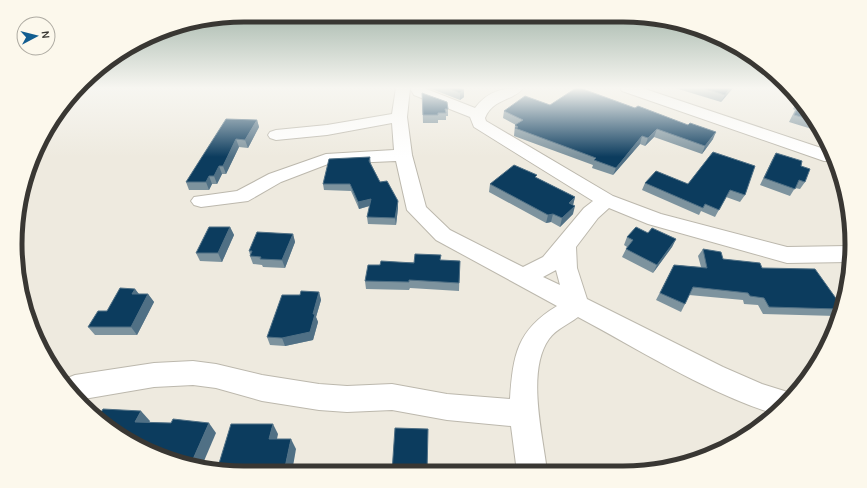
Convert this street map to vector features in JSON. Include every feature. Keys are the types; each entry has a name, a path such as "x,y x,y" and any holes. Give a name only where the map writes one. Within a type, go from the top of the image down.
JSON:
{"street":[{"path":"400,111 403,155 417,210 426,217 434,228 463,246 525,276 714,376 759,396 779,402"},
{"path":"467,111 478,115"},
{"path":"480,111 478,115 478,121 491,132 606,200 655,219 787,255 845,254"},
{"path":"694,111 827,156"},
{"path":"276,135 327,130 399,117"},
{"path":"201,201 241,197 275,178 326,159 403,155"},
{"path":"525,276 551,263 591,213 606,200"},
{"path":"565,245 566,268 578,305"},
{"path":"531,466 524,414 528,358 534,342 541,330 578,305"},
{"path":"75,388 154,375 193,372 262,388 330,398 392,397 447,407 524,414"}],"building":[{"path":"423,111 445,111 446,113 438,113 438,115 423,115"},
{"path":"504,111 651,111 688,125 690,123 716,132 705,146 657,129 648,138 642,136 616,168 594,160 596,158 515,128 518,127 515,125 523,120"},
{"path":"796,111 800,111 806,118 794,115"},
{"path":"226,119 257,120 245,140 236,139 223,166 219,166 214,176 209,176 206,182 186,182"},
{"path":"713,152 755,166 745,195 730,190 719,210 705,204 703,208 645,183 656,171 688,184"},
{"path":"776,153 802,161 801,166 810,169 805,182 799,180 795,189 764,178"},
{"path":"370,157 369,161 380,182 387,181 398,201 395,218 367,217 371,199 358,202 350,184 323,184 329,159"},
{"path":"514,165 537,175 535,177 575,197 569,203 575,206 562,218 553,214 548,215 490,184"},
{"path":"209,227 230,227 218,253 196,253"},
{"path":"636,227 648,233 652,228 676,239 657,265 626,249 633,240 627,237"},
{"path":"257,232 293,234 282,260 260,259 261,257 250,256 252,251 249,251"},
{"path":"703,249 721,252 723,259 760,263 762,268 815,269 837,300 835,309 769,307 764,298 750,296 748,293 693,287 685,304 660,293 674,265 707,268"},
{"path":"415,254 441,255 440,260 460,261 459,283 409,280 409,282 365,281 368,265 380,265 381,261 414,263"},
{"path":"120,288 135,289 132,294 148,294 131,327 88,327 98,311 107,311"},
{"path":"301,291 319,292 310,332 282,338 267,337 282,295 300,295"},
{"path":"103,409 141,411 135,422 171,423 173,419 209,423 193,460 173,454 146,443 121,429 100,413"},
{"path":"231,424 273,424 269,439 291,439 285,466 229,466 219,465"},
{"path":"395,428 428,429 427,466 392,466"}]}
